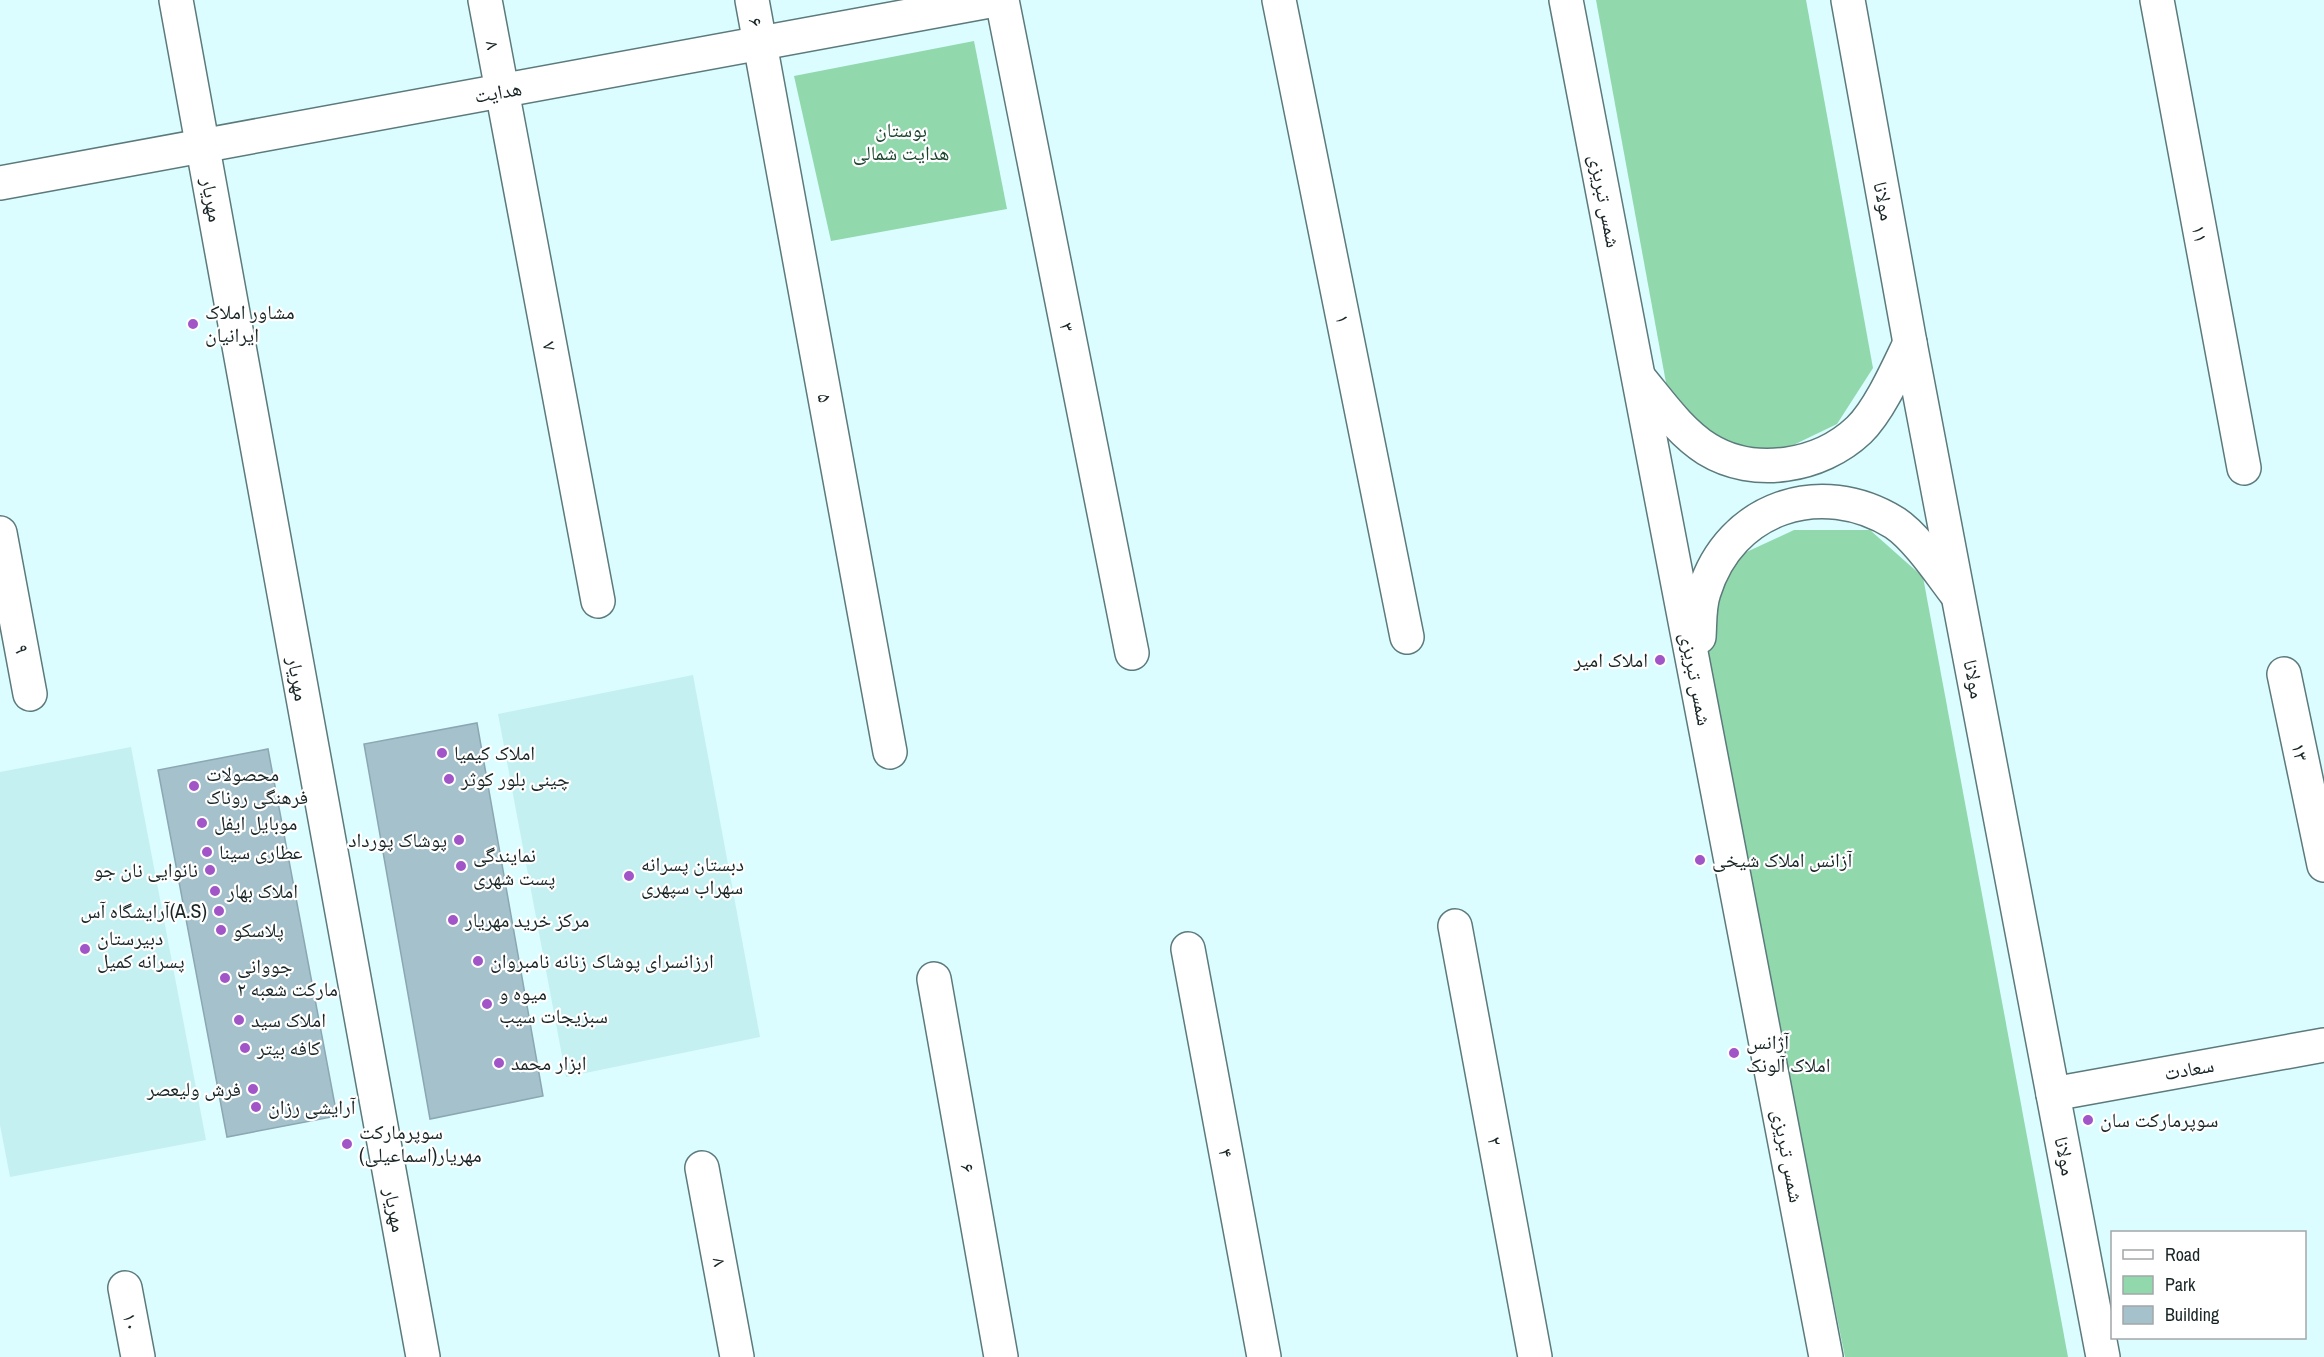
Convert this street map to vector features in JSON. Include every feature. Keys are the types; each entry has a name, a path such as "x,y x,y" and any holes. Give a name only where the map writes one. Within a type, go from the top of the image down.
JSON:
{"street":[{"name":"مهریار","path":"176,0 423,1357"},
{"name":"۸","path":"485,0 502,91"},
{"name":"۶","path":"752,0 760,43"},
{"name":"هدایت","path":"0,183 995,0"},
{"name":"۳","path":"1002,0 1132,653"},
{"name":"۱","path":"1279,0 1407,637"},
{"name":"شمس تبریزی","path":"1566,0 1826,1357"},
{"name":"مولانا","path":"1848,0 1910,343 2103,1357"},
{"name":"۱۱","path":"2157,0 2244,468"},
{"name":"۵","path":"760,43 890,752"},
{"name":"۷","path":"502,91 598,601"},
{"path":"1638,378 1676,423 1707,449 1744,464 1784,466 1825,454 1860,429 1885,393 1910,343"},
{"path":"1695,676 1703,593 1720,556 1747,527 1781,507 1821,500 1861,506 1896,524 1925,553 1958,595"},
{"name":"۹","path":"0,532 30,694"},
{"name":"۱۳","path":"2284,674 2324,865"},
{"name":"۲","path":"1455,926 1535,1357"},
{"name":"۴","path":"1188,949 1264,1357"},
{"name":"۶","path":"934,979 1001,1357"},
{"name":"سعادت","path":"2053,1094 2324,1045"},
{"name":"۸","path":"702,1168 737,1357"},
{"name":"۱۰","path":"124,1288 138,1357"}],"shaded area":[{"name":"دبستان پسرانه سهراب سپهری","path":"693,675 760,1037 566,1077 498,714"},
{"name":"دبیرستان پسرانه کمیل","path":"131,747 206,1140 10,1177 0,1125 0,772"}],"green space":[{"path":"1596,0 1806,0 1873,368 1837,424 1783,450 1716,445 1671,410"},
{"name":"بوستان هدایت شمالی","path":"974,41 1007,209 831,241 794,76"},
{"path":"1794,530 1870,530 1923,577 2068,1357 1845,1357 1707,678 1711,618 1727,561"}],"building":[{"name":"مرکز خرید مهریار","path":"477,723 543,1096 430,1119 364,744"},
{"path":"268,749 337,1116 227,1137 158,770"}],"place":[{"name":"مشاور املاک ایرانیان","path":"193,324"},
{"name":"املاک امیر","path":"1660,660"},
{"name":"املاک کیمیا","path":"442,753"},
{"name":"چینی بلور کوثر","path":"449,779"},
{"name":"محصولات فرهنگی روناک","path":"194,786"},
{"name":"موبایل ایفل","path":"202,823"},
{"name":"پوشاک پورداد","path":"459,840"},
{"name":"عطاری سینا","path":"207,852"},
{"name":"آزانس املاک شیخی","path":"1700,860"},
{"name":"نمایندگی پست شهری","path":"461,866"},
{"name":"نانوایی نان جو","path":"210,870"},
{"name":"دبستان پسرانه سهراب سپهری","path":"629,876"},
{"name":"املاک بهار","path":"215,891"},
{"name":"آرایشگاه آس(A.S)","path":"219,911"},
{"name":"مرکز خرید مهریار","path":"453,920"},
{"name":"پلاسکو","path":"221,930"},
{"name":"دبیرستان پسرانه کمیل","path":"85,949"},
{"name":"ارزانسرای پوشاک زنانه نامبروان","path":"478,961"},
{"name":"جووانی مارکت شعبه ۲","path":"225,978"},
{"name":"میوه و سبزیجات سیب","path":"487,1004"},
{"name":"املاک سید","path":"239,1020"},
{"name":"کافه بیتر","path":"245,1048"},
{"name":"آژانس املاک آلونک","path":"1734,1053"},
{"name":"ابزار محمد","path":"499,1063"},
{"name":"فرش ولیعصر","path":"253,1089"},
{"name":"آرایشی رزان","path":"256,1107"},
{"name":"سوپرمارکت سان","path":"2088,1120"},
{"name":"سوپرمارکت مهریار(اسماعیلی)","path":"347,1144"}]}
